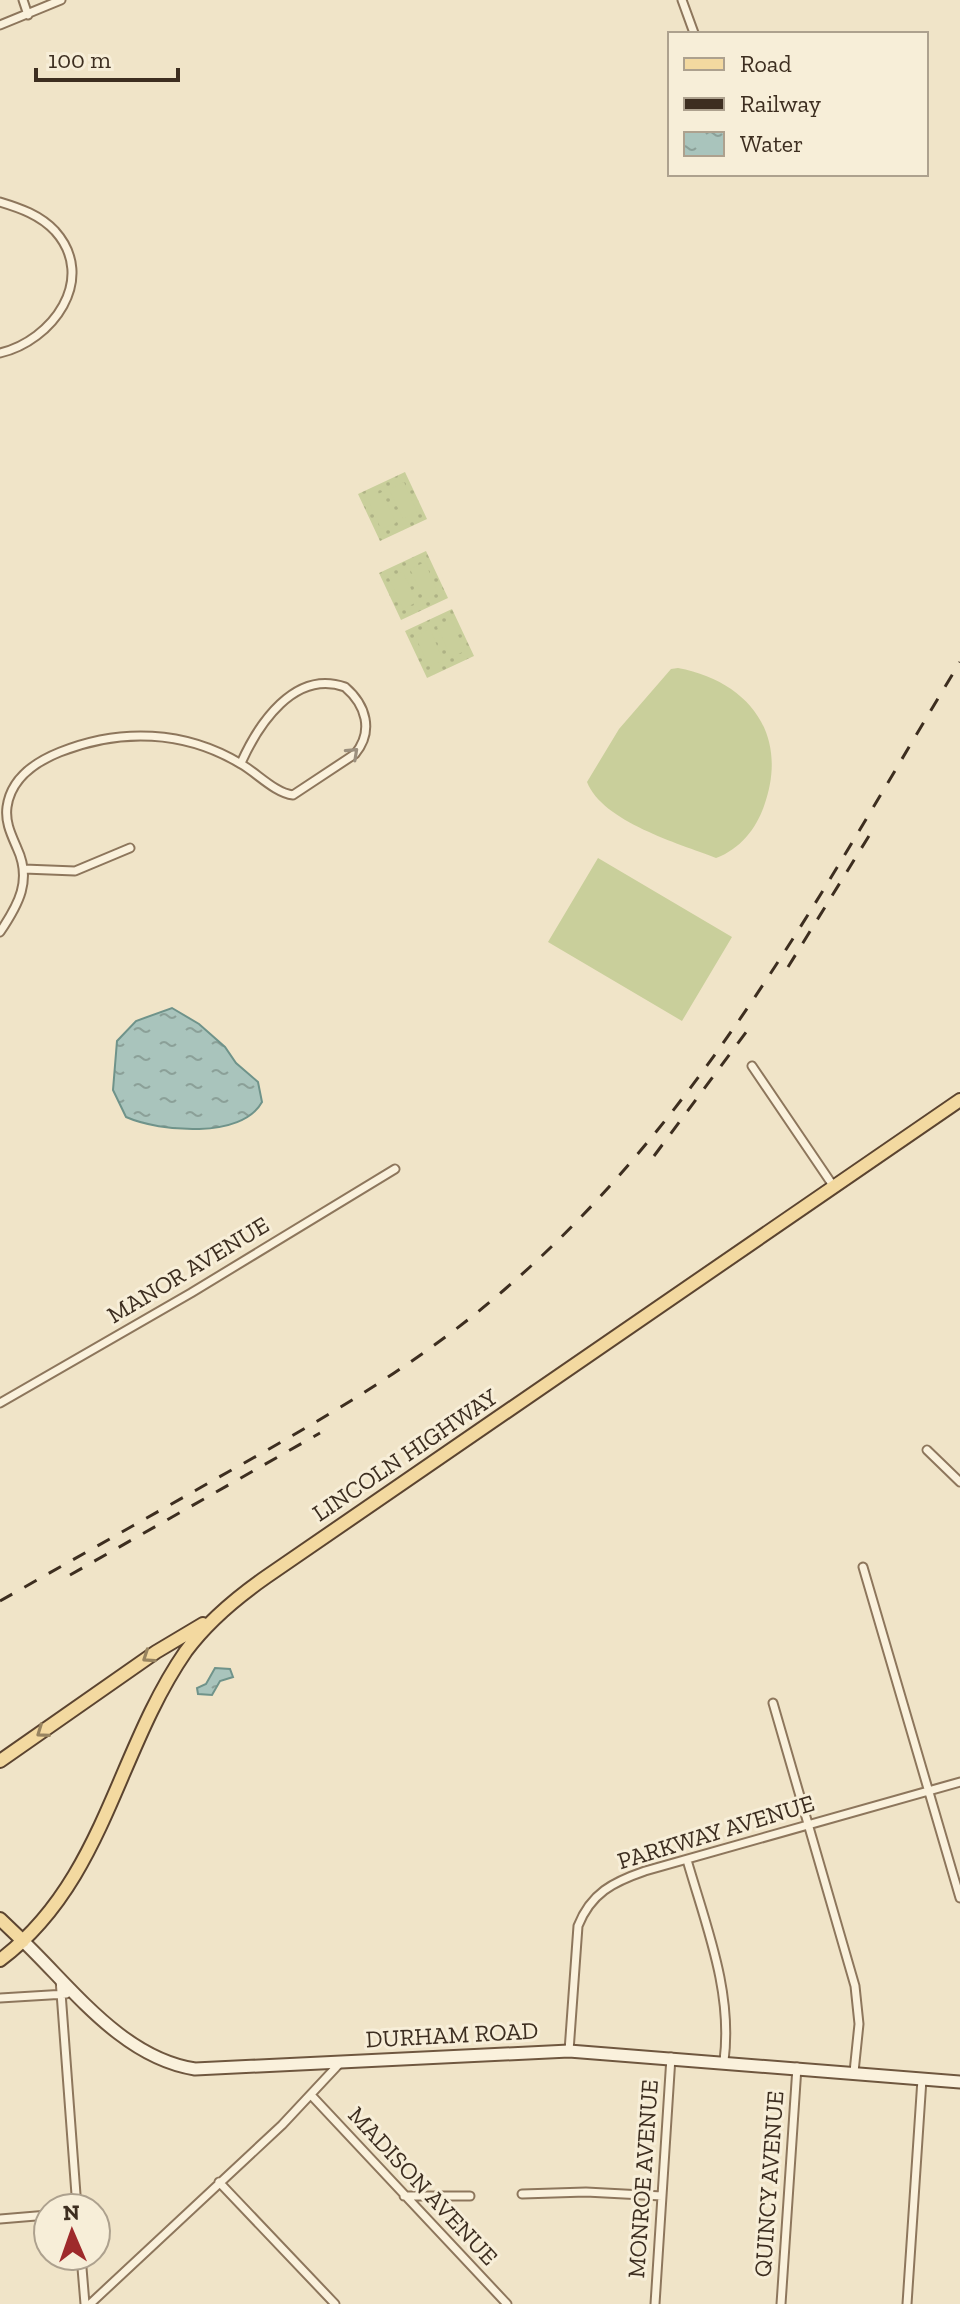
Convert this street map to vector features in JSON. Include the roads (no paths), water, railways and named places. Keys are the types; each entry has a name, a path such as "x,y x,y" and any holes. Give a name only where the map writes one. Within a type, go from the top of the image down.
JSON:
{"main road":[{"name":"LINCOLN HIGHWAY","path":"0,1960 23,1941 76,1878 164,1687 188,1648 215,1617 266,1577 960,1100"},
{"path":"0,1761 156,1652 215,1617"},
{"name":"DURHAM ROAD","path":"0,1919 137,2047 180,2067 225,2070 569,2051 960,2082"}],"street":[{"path":"23,0 28,15"},
{"path":"39,0 43,9"},
{"path":"0,25 61,0"},
{"path":"682,0 694,32"},
{"path":"0,202 29,212 54,229 63,242 70,272 67,296 55,322 29,343 0,353"},
{"path":"0,932 22,895 24,869 7,823 7,809 15,784 47,758 78,745 135,735 187,741 241,763 289,795 355,754 363,745 367,728 363,710 345,687 324,683 282,702 257,731 241,763"},
{"path":"24,869 75,871 130,848"},
{"path":"752,1066 834,1187"},
{"name":"MANOR AVENUE","path":"0,1402 191,1293 395,1169"},
{"path":"927,1450 960,1482"},
{"path":"863,1567 960,1898"},
{"path":"773,1703 855,1986 859,2024 854,2072"},
{"name":"PARKWAY AVENUE","path":"569,2051 576,1936 586,1907 597,1894 624,1878 960,1782"},
{"path":"687,1860 725,1997 728,2028 724,2061"},
{"path":"60,1977 76,2192"},
{"path":"0,1998 77,1993"},
{"name":"MONROE AVENUE","path":"655,2304 671,2057"},
{"path":"87,2304 311,2095 340,2063"},
{"name":"QUINCY AVENUE","path":"781,2304 797,2067"},
{"path":"907,2304 922,2079"},
{"name":"MADISON AVENUE","path":"311,2095 507,2304"},
{"path":"219,2182 335,2304"},
{"path":"522,2194 586,2192 662,2196"},
{"path":"404,2196 470,2196"},
{"path":"0,2219 32,2216"},
{"path":"83,2272 87,2304"}],"water":[{"path":"172,1008 199,1024 258,1082 262,1102 252,1114 237,1122 199,1129 159,1126 126,1117 113,1090 117,1041 136,1021"},
{"path":"215,1668 230,1669 233,1677 220,1681 212,1695 198,1694 197,1688 206,1684"}],"railway":[{"path":"0,1601 371,1388 472,1317 575,1223 641,1151 701,1074 756,995 960,662"},
{"path":"788,967 872,831"},
{"path":"654,1156 747,1031"},
{"path":"70,1575 320,1433"}]}
